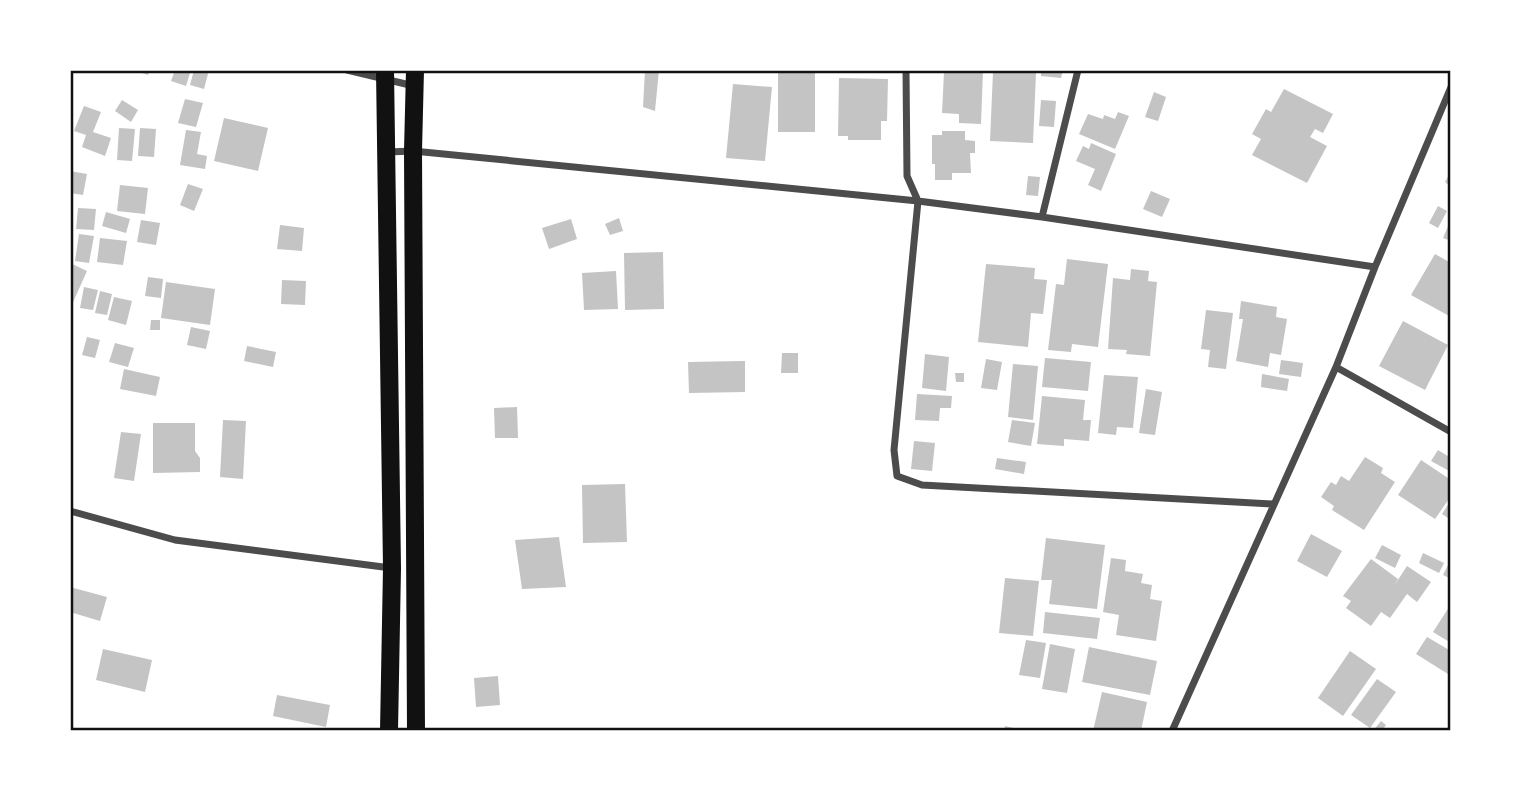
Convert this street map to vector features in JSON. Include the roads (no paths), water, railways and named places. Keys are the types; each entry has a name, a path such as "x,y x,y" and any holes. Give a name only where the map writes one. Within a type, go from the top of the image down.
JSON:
{"main road":[{"path":"385,74 392,568 389,731"},
{"path":"415,78 416,731"}],"street":[{"path":"347,70 415,78"},
{"path":"906,70 907,176 918,201 894,450 897,476 922,485 1274,504"},
{"path":"1042,217 1079,70"},
{"path":"1172,731 1336,367 1451,88"},
{"path":"388,152 414,151 918,201 1375,267"},
{"path":"1336,367 1451,432"},
{"path":"70,511 175,540 392,568"}]}
